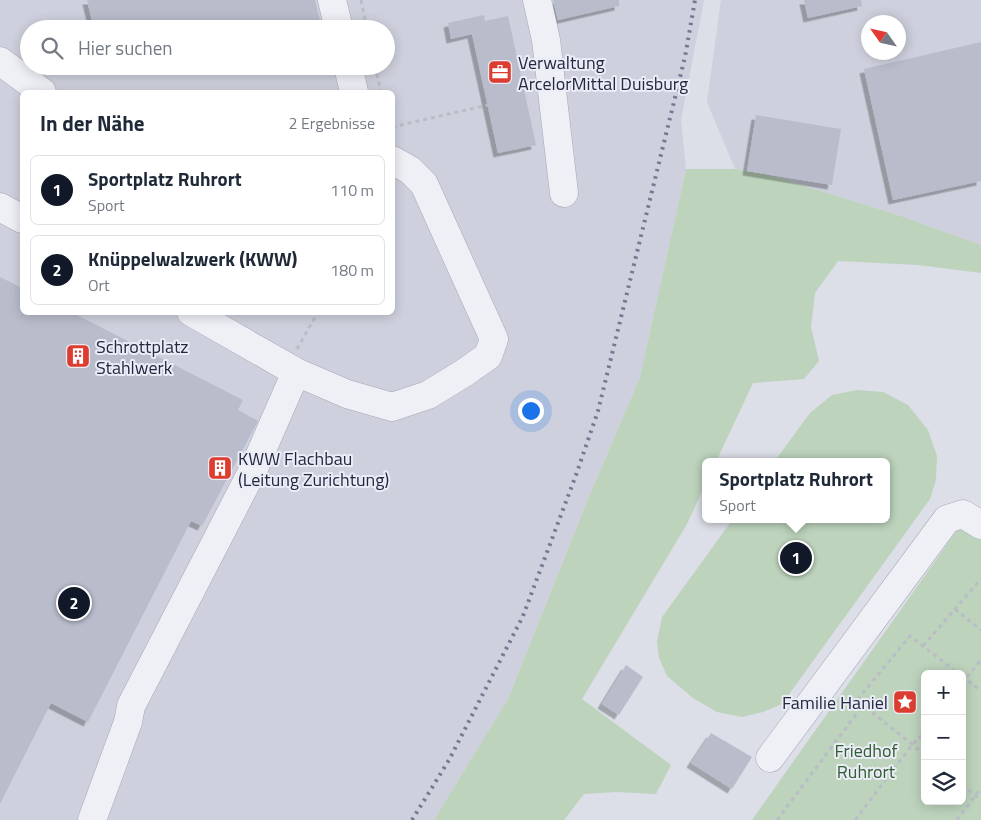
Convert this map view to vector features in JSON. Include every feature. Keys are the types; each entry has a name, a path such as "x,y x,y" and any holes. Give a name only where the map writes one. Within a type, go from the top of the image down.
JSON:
{"lane":[{"path":"332,0 337,20"},
{"path":"537,0 546,40 564,193"},
{"path":"0,60 39,90"},
{"path":"350,75 354,90"},
{"path":"196,315 292,370 347,394 392,407 428,395 488,356 494,339 424,184 410,170 395,162"},
{"path":"0,207 20,218"},
{"path":"92,820 128,722 131,706 255,466 292,370"},
{"path":"770,758 947,519 962,514 981,525"}],"path":[{"path":"361,0 365,20"},
{"path":"377,75 381,90"},
{"path":"395,126 488,105"},
{"path":"292,370 317,315"},
{"path":"923,646 981,579"},
{"path":"955,609 981,630"},
{"path":"921,752 857,700 910,636 954,670"},
{"path":"981,660 966,679 981,691"},
{"path":"777,820 863,705"},
{"path":"856,820 912,745 921,736"},
{"path":"966,788 981,800"},
{"path":"957,820 981,788"}],"shaded area":[{"path":"0,0 704,0 681,120 686,169 640,377 589,497 508,699 434,820 0,820"},
{"path":"721,0 981,0 981,245 898,215 766,174 735,169 707,102"}],"green space":[{"path":"686,169 735,169 766,174 898,215 981,245 981,273 918,265 838,261 815,293 811,327 819,361 804,379 753,383 718,458 702,458 702,492 687,524 582,699 671,765 656,794 616,792 584,794 564,820 434,820 508,699 589,497 640,377"},
{"path":"857,390 883,392 908,405 928,430 937,456 936,480 930,499 782,704 763,712 742,717 717,712 693,698 667,676 659,658 657,641 662,617 730,523 890,523 890,458 777,458 810,413 832,395"},
{"name":"Friedhof Ruhrort","path":"960,526 981,538 981,820 752,820"}],"building":[{"path":"87,0 315,0 320,20 138,20 92,20"},
{"path":"553,0 619,0 619,6 558,20"},
{"path":"804,0 861,0 862,6 808,18"},
{"name":"Verwaltung ArcelorMittal Duisburg","path":"484,15 485,21 508,16 536,145 498,153 472,34 451,39 448,23"},
{"path":"981,42 981,181 893,200 864,69"},
{"path":"756,115 841,129 832,185 747,171"},
{"path":"0,277 20,287 20,315 77,315 243,400 238,410 258,421 202,526 191,521 88,722 51,703 0,804"},
{"path":"626,665 643,677 619,715 602,704"},
{"path":"711,733 752,757 732,789 691,763"}],"railway":[{"path":"412,820 449,760 523,616 576,475 598,411 685,57 695,0"}],"place":[{"name":"Verwaltung ArcelorMittal Duisburg","path":"500,72"},
{"name":"Schrottplatz Stahlwerk","path":"78,356"},
{"name":"KWW Flachbau (Leitung Zurichtung)","path":"220,468"},
{"name":"Sportplatz Ruhrort","path":"796,558"},
{"name":"Knüppelwalzwerk (KWW)","path":"74,603"},
{"name":"Familie Haniel","path":"905,702"}]}
